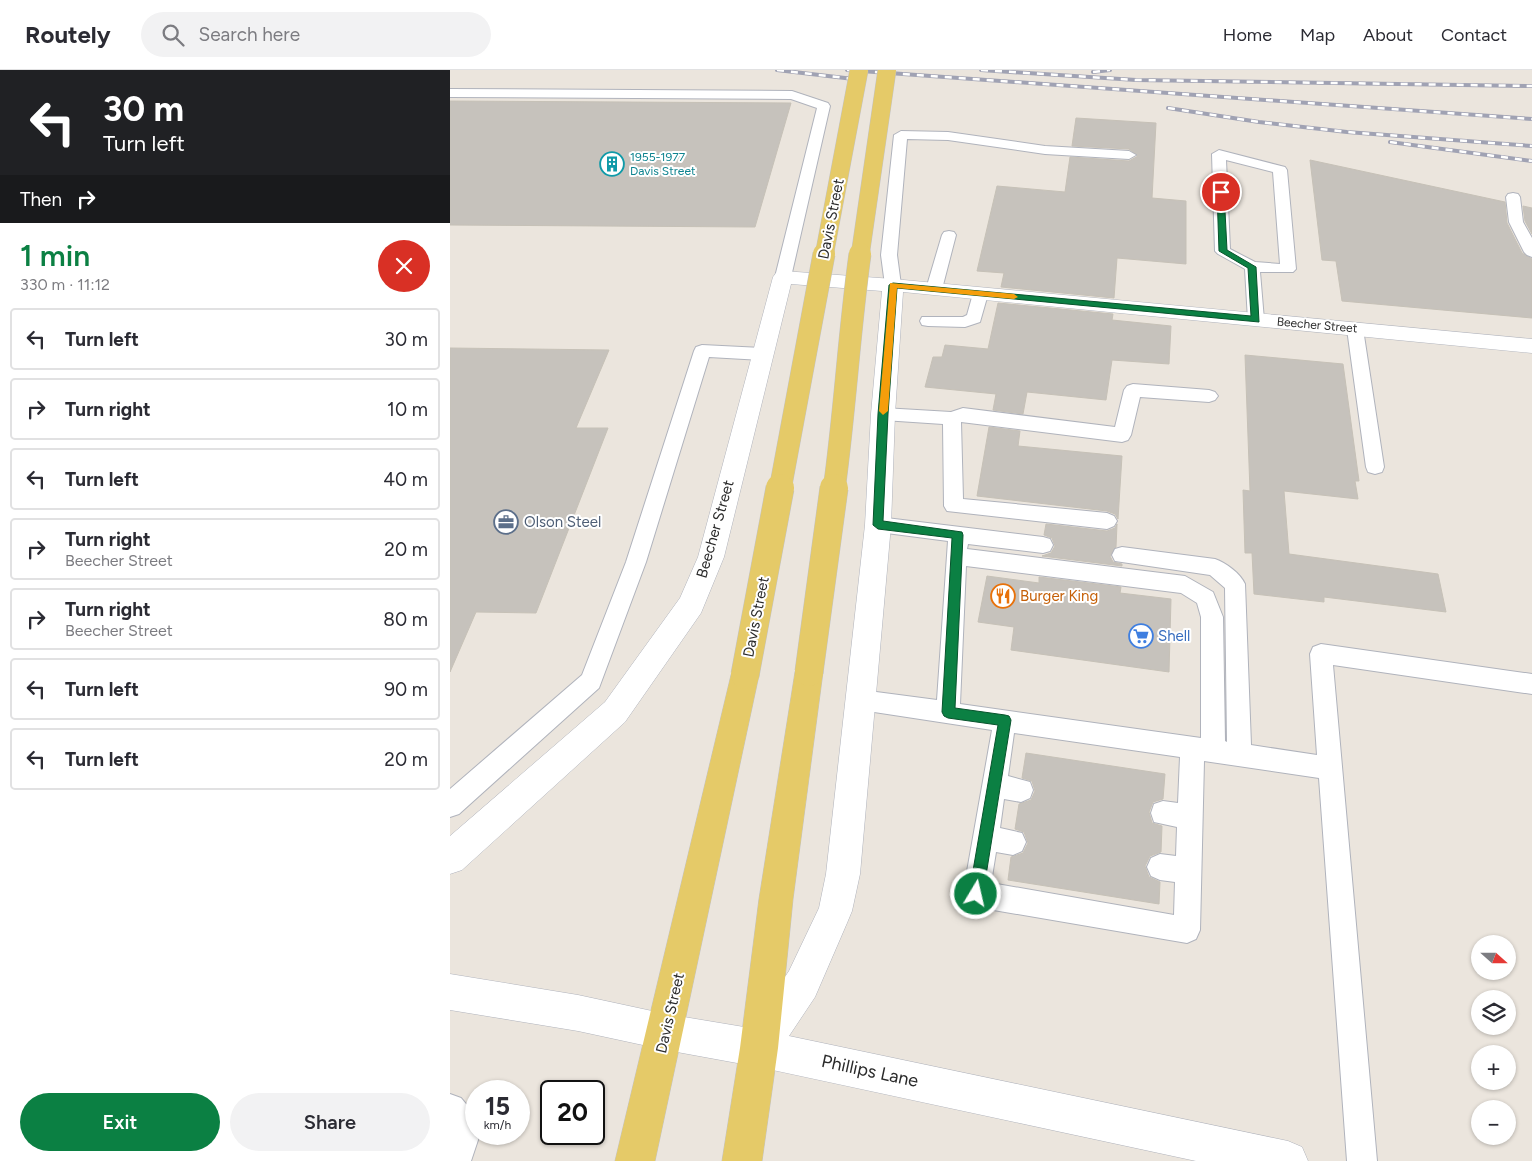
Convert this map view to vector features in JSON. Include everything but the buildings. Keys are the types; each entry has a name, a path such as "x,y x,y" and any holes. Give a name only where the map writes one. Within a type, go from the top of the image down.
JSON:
{"main road":[{"name":"Davis Street","path":"635,1161 666,1032 745,675 859,70"},
{"path":"742,1161 759,1048 776,899 810,672 841,440 852,309 887,70"}],"street":[{"name":"Beecher Street","path":"450,858 615,712 691,605 711,557 783,277 893,285 1532,346"},
{"path":"759,1048 802,984 835,911 843,874 878,525 883,414 893,285"},
{"name":"Phillips Lane","path":"450,992 578,1013 666,1032 759,1048 1288,1161"}],"lane":[{"path":"450,93 792,95 824,106 783,277"},
{"path":"893,285 888,255 901,135 948,136 1045,150 1129,155"},
{"path":"1219,154 1280,170 1288,268 1252,267 1223,251 1219,154"},
{"path":"1513,197 1516,222 1532,252"},
{"path":"934,289 949,235"},
{"path":"1252,267 1256,320"},
{"path":"928,321 965,322 974,318 980,294"},
{"path":"1355,329 1375,467"},
{"path":"450,804 591,681 636,562 702,351 762,354"},
{"path":"883,414 952,418 963,414 1122,435 1133,390 1209,396"},
{"path":"952,418 954,506 1106,521"},
{"path":"878,525 957,545 1185,585 1206,598 1212,617 1203,750 1191,817 1187,930 976,894 1005,720"},
{"path":"957,545 1043,545"},
{"path":"948,712 957,545"},
{"path":"1122,555 1215,567 1235,584 1239,755"},
{"path":"1362,1161 1320,654 1532,684"},
{"path":"861,700 1330,768"},
{"path":"994,786 1021,790"},
{"path":"1163,813 1191,817"},
{"path":"985,838 1013,842"},
{"path":"1160,867 1189,871"},
{"path":"450,1110 467,1128 456,1161"}],"railway":[{"path":"777,70 862,80"},
{"path":"847,70 1532,119"},
{"path":"981,70 1136,80 1532,86"},
{"path":"1093,72 1110,70"},
{"path":"1168,108 1259,122 1347,132 1532,146"},
{"path":"1390,142 1532,161"}],"slow traffic":[{"path":"883,411 893,285 1014,297"}],"place":[{"name":"1955-1977 Davis Street","path":"612,164"},
{"name":"Olson Steel","path":"506,522"},
{"name":"Burger King","path":"1003,596"},
{"name":"Shell","path":"1141,636"}],"route":[{"path":"976,894 1005,720 948,712 958,535 878,525 883,414 893,285 1256,320 1252,267 1223,251 1221,192"}]}
